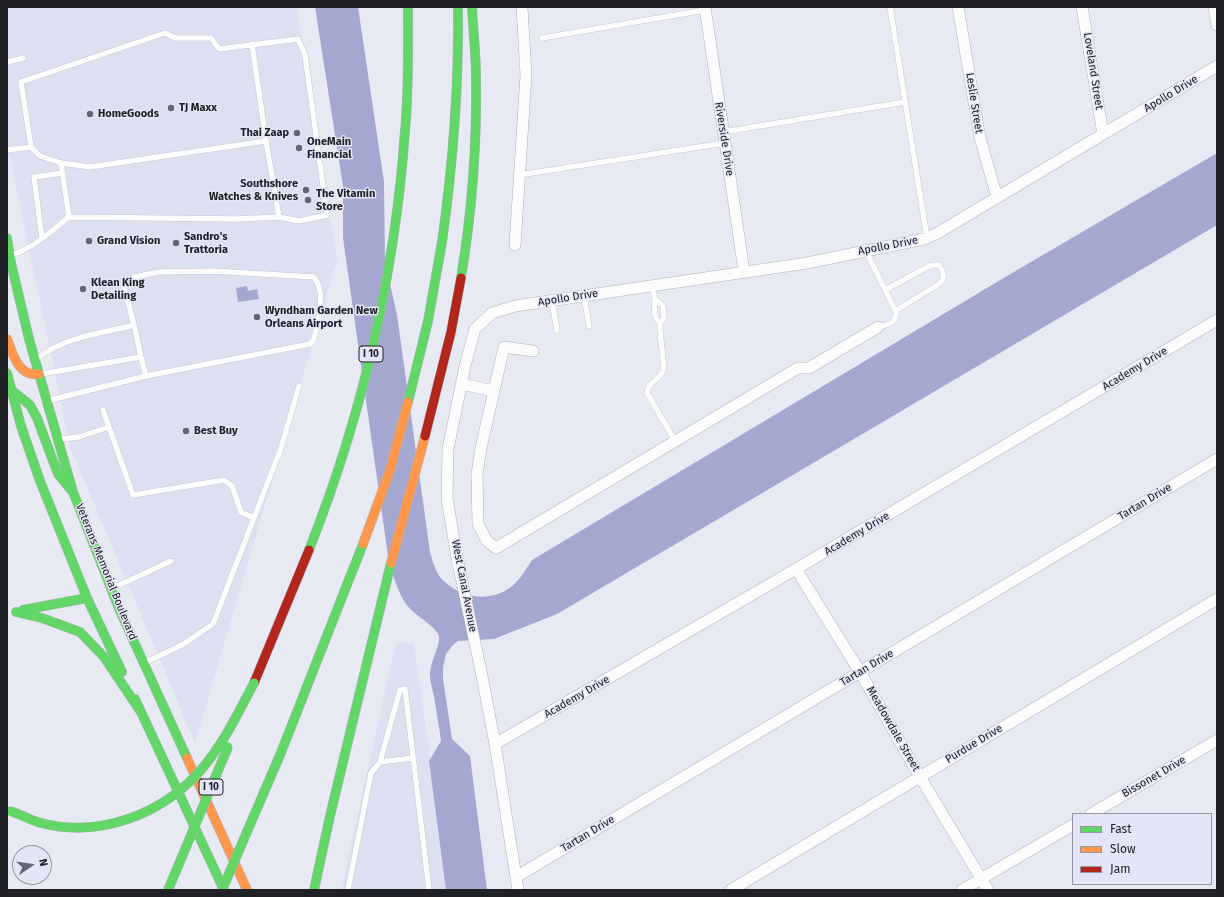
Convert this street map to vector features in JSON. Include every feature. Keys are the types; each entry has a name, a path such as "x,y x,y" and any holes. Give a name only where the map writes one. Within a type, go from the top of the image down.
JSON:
{"main road":[{"name":"I 10","path":"168,890 300,574 331,491 356,411 376,332 394,234 403,158 408,82 408,7"},
{"path":"223,890 280,755 363,545 390,470 412,389 428,321 448,202 455,133 459,34 458,7"},
{"path":"314,890 380,606 414,481 451,332 467,242 475,147 476,76 472,7"},
{"name":"Veterans Memorial Boulevard","path":"7,238 35,361 73,492 108,590 144,663 247,890"},
{"path":"7,339 25,374 30,376 39,374"},
{"path":"7,373 9,390 40,481 141,712 223,890"},
{"path":"9,390 30,405 37,418 58,474 73,492"},
{"path":"11,613 90,597"},
{"path":"11,613 42,618 80,632 104,657 141,712"},
{"path":"9,810 41,822 72,828 107,825 129,820 152,810 185,786 200,771 214,753 254,683"}],"street":[{"path":"515,246 526,75 522,7"},
{"name":"Leslie Street","path":"958,7 980,138 997,197"},
{"name":"Loveland Street","path":"1082,7 1103,134"},
{"path":"1214,7 1217,25"},
{"name":"Riverside Drive","path":"705,9 744,271"},
{"name":"Apollo Drive","path":"515,306 744,271 807,263 927,238 1217,66"},
{"name":"West Canal Avenue","path":"515,306 492,313 475,329 461,384 448,449 447,498 457,558 495,744 518,890"},
{"name":"Academy Drive","path":"495,744 796,569 1217,320"},
{"path":"533,351 504,347 481,448 477,474 478,524 487,541 496,548 798,368 809,368 878,327"},
{"path":"461,384 494,391"},
{"name":"Tartan Drive","path":"516,877 1217,459"},
{"name":"Meadowdale Street","path":"796,569 860,672 920,777 988,890"},
{"name":"Purdue Drive","path":"731,890 1217,599"},
{"name":"Bissonet Drive","path":"1094,813 1217,740"},
{"path":"962,890 1072,826"}],"lane":[{"path":"890,7 927,238"},
{"path":"542,38 705,9"},
{"path":"10,256 24,251 69,217 237,219 278,217 299,221 327,215 305,55 298,39 219,49 211,38 175,38 165,33 21,82 31,147 40,156 61,163 90,167 266,141"},
{"path":"252,44 278,217"},
{"path":"7,62 23,58"},
{"path":"519,175 724,138 905,102"},
{"path":"7,150 31,147"},
{"path":"61,163 69,217"},
{"path":"42,238 34,177 63,173"},
{"path":"866,251 896,316 892,322 878,327"},
{"path":"885,290 931,265 939,265 944,273 944,277 939,284 895,311"},
{"path":"47,400 146,376 310,344 314,339 321,297 319,284 314,277 212,271 159,272 134,277 126,282 124,287 146,376"},
{"path":"652,285 655,299 654,307 656,319 660,324"},
{"path":"584,296 589,326"},
{"path":"655,299 663,306 664,318 660,324 660,331 664,372 649,386 647,393 675,441"},
{"path":"552,301 557,331"},
{"path":"35,361 49,350 65,342 134,325"},
{"path":"39,374 141,357"},
{"path":"144,663 182,645 212,624 280,448 299,386"},
{"path":"103,410 133,495 224,480 232,486 241,512 254,518"},
{"path":"58,439 79,437 109,427"},
{"path":"108,590 171,561"},
{"path":"348,890 371,773 380,762 400,690 405,689 429,890"},
{"path":"380,762 413,758"}],"shaded area":[{"path":"7,7 297,7 337,260 195,743 70,447 10,157 7,157"},
{"path":"396,642 414,644 449,890 341,890"}],"water":[{"path":"315,7 358,7 384,182 385,262 397,315 430,552 439,576 452,588 469,595 486,596 503,592 517,581 532,560 1007,276 1217,153 1217,225 557,614 494,639 458,641 452,646 446,654 443,667 443,679 452,739 470,756 487,890 446,890 429,761 441,741 430,674 439,636 435,629 410,609 402,597 396,584 388,556 343,238 343,186"},
{"path":"247,286 248,291 257,289 259,299 238,302 236,288"}],"traffic: fast":[{"path":"309,550 345,448 373,344 384,291 400,185 405,131 408,85 408,7"},
{"path":"442,242 454,125 458,7"},
{"path":"461,278 471,203 476,127 476,68 472,7"},
{"path":"7,238 11,263 29,339 73,492 120,611 187,758"},
{"path":"408,402 428,321 442,242"},
{"path":"7,373 21,426 40,481 87,598 122,672"},
{"path":"7,390 11,390 30,405 37,418 58,474 73,492"},
{"path":"222,890 280,755 363,544"},
{"path":"314,890 330,816 391,563"},
{"path":"23,610 87,598"},
{"path":"16,612 42,618 80,632 104,657 141,712"},
{"path":"10,811 41,823 63,827 107,825 148,811 167,800 200,771 223,740 254,683"},
{"path":"135,699 224,890"},
{"path":"168,890 228,747"}],"traffic: slow":[{"path":"7,339 14,357 21,368 26,372 39,374"},
{"path":"363,544 390,470 408,402"},
{"path":"391,563 425,436"},
{"path":"187,758 247,890"}],"traffic: jam":[{"path":"425,436 451,332 461,278"},
{"path":"254,683 309,550"}],"place":[{"name":"TJ Maxx","path":"171,108"},
{"name":"HomeGoods","path":"90,114"},
{"name":"Thai Zaap","path":"297,133"},
{"name":"OneMain Financial","path":"299,148"},
{"name":"Southshore Watches & Knives","path":"306,190"},
{"name":"The Vitamin Store","path":"308,200"},
{"name":"Grand Vision","path":"89,241"},
{"name":"Sandro's Trattoria","path":"176,243"},
{"name":"Klean King Detailing","path":"83,289"},
{"name":"Wyndham Garden New Orleans Airport","path":"257,317"},
{"name":"Best Buy","path":"186,431"}]}
